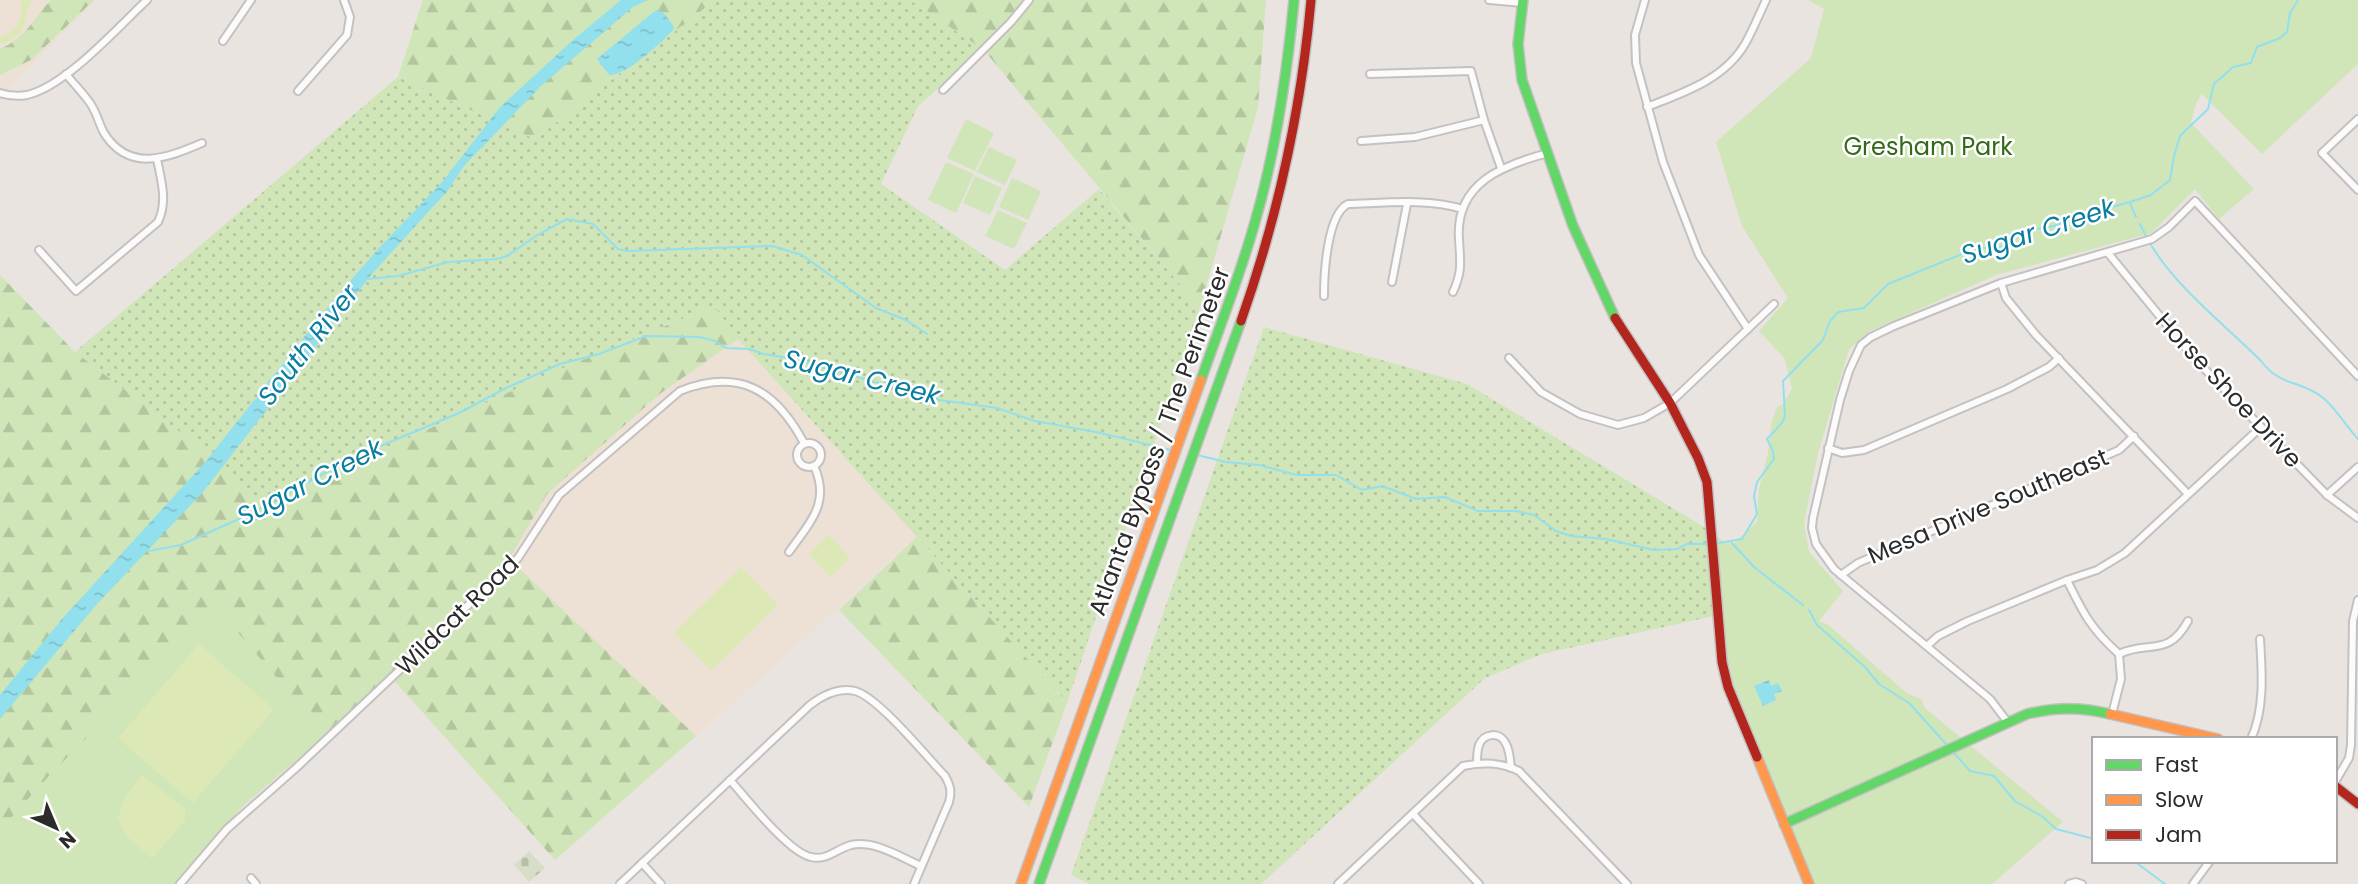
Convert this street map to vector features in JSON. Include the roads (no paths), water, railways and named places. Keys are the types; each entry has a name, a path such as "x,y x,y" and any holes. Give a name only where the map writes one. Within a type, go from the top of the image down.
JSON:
{"main road":[{"name":"Atlanta Bypass / The Perimeter","path":"1021,884 1226,314 1261,207 1274,153 1288,68 1294,0"},
{"name":"Atlanta Bypass / The Perimeter","path":"1039,884 1274,222 1301,102 1311,0"},
{"path":"1523,1 1518,44 1522,80 1573,226 1616,320 1670,403 1707,482 1722,662 1728,687 1809,884"},
{"path":"1784,824 1945,751 2006,720 2048,708 2064,706 2112,714 2206,737"},
{"path":"2337,786 2358,804"}],"street":[{"path":"0,93 13,97 36,92 66,74 147,0"},
{"path":"223,41 251,0"},
{"path":"298,91 347,35 350,17 344,0"},
{"path":"943,90 1011,22 1029,0"},
{"path":"1489,0 1523,1"},
{"path":"1645,0 1635,35 1636,63 1675,198 1707,270 1748,329"},
{"path":"1647,107 1698,87 1716,75 1744,46 1766,0"},
{"path":"1370,74 1471,71 1484,120 1502,168"},
{"path":"66,74 90,104 111,142 129,155 157,159 172,156 202,143"},
{"path":"2358,119 2322,153 2358,190"},
{"path":"1361,141 1425,136 1484,120"},
{"path":"1453,292 1461,265 1458,238 1462,209 1475,187 1502,168 1548,153"},
{"path":"39,250 76,292 158,222 163,212 164,192 157,159"},
{"path":"2006,720 1990,699 1841,575 1821,554 1814,538 1812,528 1828,448 1849,370 1861,345 1894,326 2001,283 2152,239 2169,227 2195,201 2358,376"},
{"path":"1324,296 1325,263 1340,209 1349,204 1407,204 1451,205 1462,209"},
{"path":"1392,282 1407,204"},
{"name":"Horse Shoe Drive","path":"2108,253 2194,358 2327,495 2358,518"},
{"path":"2001,283 2010,303 2188,494"},
{"path":"1509,358 1534,387 1580,414 1618,425 1644,418 1670,403 1774,304"},
{"path":"1828,448 1842,453 1864,450 2007,389 2049,367 2059,358"},
{"name":"Wildcat Road","path":"180,884 227,829 296,768 518,558 559,495 680,391 710,382 742,382 765,395 777,406 787,416 804,443"},
{"path":"1928,645 1938,636 1968,621 2097,570 2125,553 2261,427"},
{"name":"Mesa Drive Southeast","path":"1841,575 1858,563 2119,450 2134,436"},
{"path":"804,443 816,444 821,450 821,458 814,466 805,466 799,461 798,449 804,443"},
{"path":"789,552 816,511 822,495 820,478 814,466"},
{"path":"2327,495 2358,467"},
{"path":"2067,580 2086,620 2102,640 2119,654 2122,679 2112,714"},
{"path":"2337,780 2349,758 2351,745 2355,683 2353,621 2358,600"},
{"path":"2119,654 2129,649 2169,643 2180,636 2188,621"},
{"path":"2252,737 2260,707 2260,639"},
{"path":"620,884 819,698 842,690 855,691 866,696 910,739 949,783 950,802 914,884"},
{"path":"1477,763 1480,742 1493,735 1502,738 1506,743 1511,768"},
{"path":"1338,884 1463,766 1494,763 1511,768 1528,780 1627,884"},
{"path":"730,780 791,846 804,855 813,858 825,857 851,845 869,844 921,866"},
{"path":"1413,814 1479,884"},
{"path":"642,863 661,884"},
{"path":"2193,884 2209,863"},
{"path":"2069,884 2082,884"}],"water":[{"name":"South River","path":"621,0 648,0 633,7 541,86 463,167 449,189 371,275 203,492 97,604 0,719 0,695 62,619 206,461 331,303 443,181 500,107"},
{"path":"656,10 664,13 674,27 673,30 634,65 609,75 597,59"},
{"path":"1769,680 1771,686 1778,683 1782,691 1774,694 1776,700 1763,706 1754,686"}],"waterway":[{"name":"Sugar Creek","path":"1719,543 1742,539 1757,514 1754,496 1757,482 1774,459 1767,439 1785,416 1783,381 1823,340 1830,321 1838,312 1864,308 1888,284 1977,248 1998,248 2005,245 2006,240 2014,233 2054,226 2075,217 2151,195 2170,180 2180,136 2208,109 2214,84 2233,67 2251,63 2257,47 2280,38 2287,32 2290,13 2298,0"},
{"path":"2130,203 2136,217"},
{"path":"368,279 398,276 448,262 507,256 567,219 593,224 618,249 627,251 772,246 802,255 876,308 906,320 927,334"},
{"path":"2140,224 2146,236"},
{"path":"2151,245 2188,291 2269,370 2283,380 2314,391 2322,397 2358,439"},
{"name":"Sugar Creek","path":"149,551 181,545 252,513 352,458 459,413 560,364 599,354 646,336 700,337 715,341 726,348 749,349 788,358 940,400 997,408 1035,421 1171,450"},
{"name":"Sugar Creek","path":"1197,455 1226,462 1259,465 1297,475 1336,475 1362,490 1382,486 1416,499 1445,497 1478,511 1516,511 1534,515 1556,531 1571,536 1606,539 1654,550 1677,549 1687,544 1707,544"},
{"path":"1732,543 1754,567 1803,605"},
{"path":"1809,610 1817,625 1865,667 1879,684 1909,703 1947,745"},
{"path":"1953,752 1970,771 1994,776 2015,801 2043,817 2056,829 2092,838"},
{"path":"2137,863 2165,884"}],"park label":[{"name":"Gresham Park","path":"1928,146"}]}
